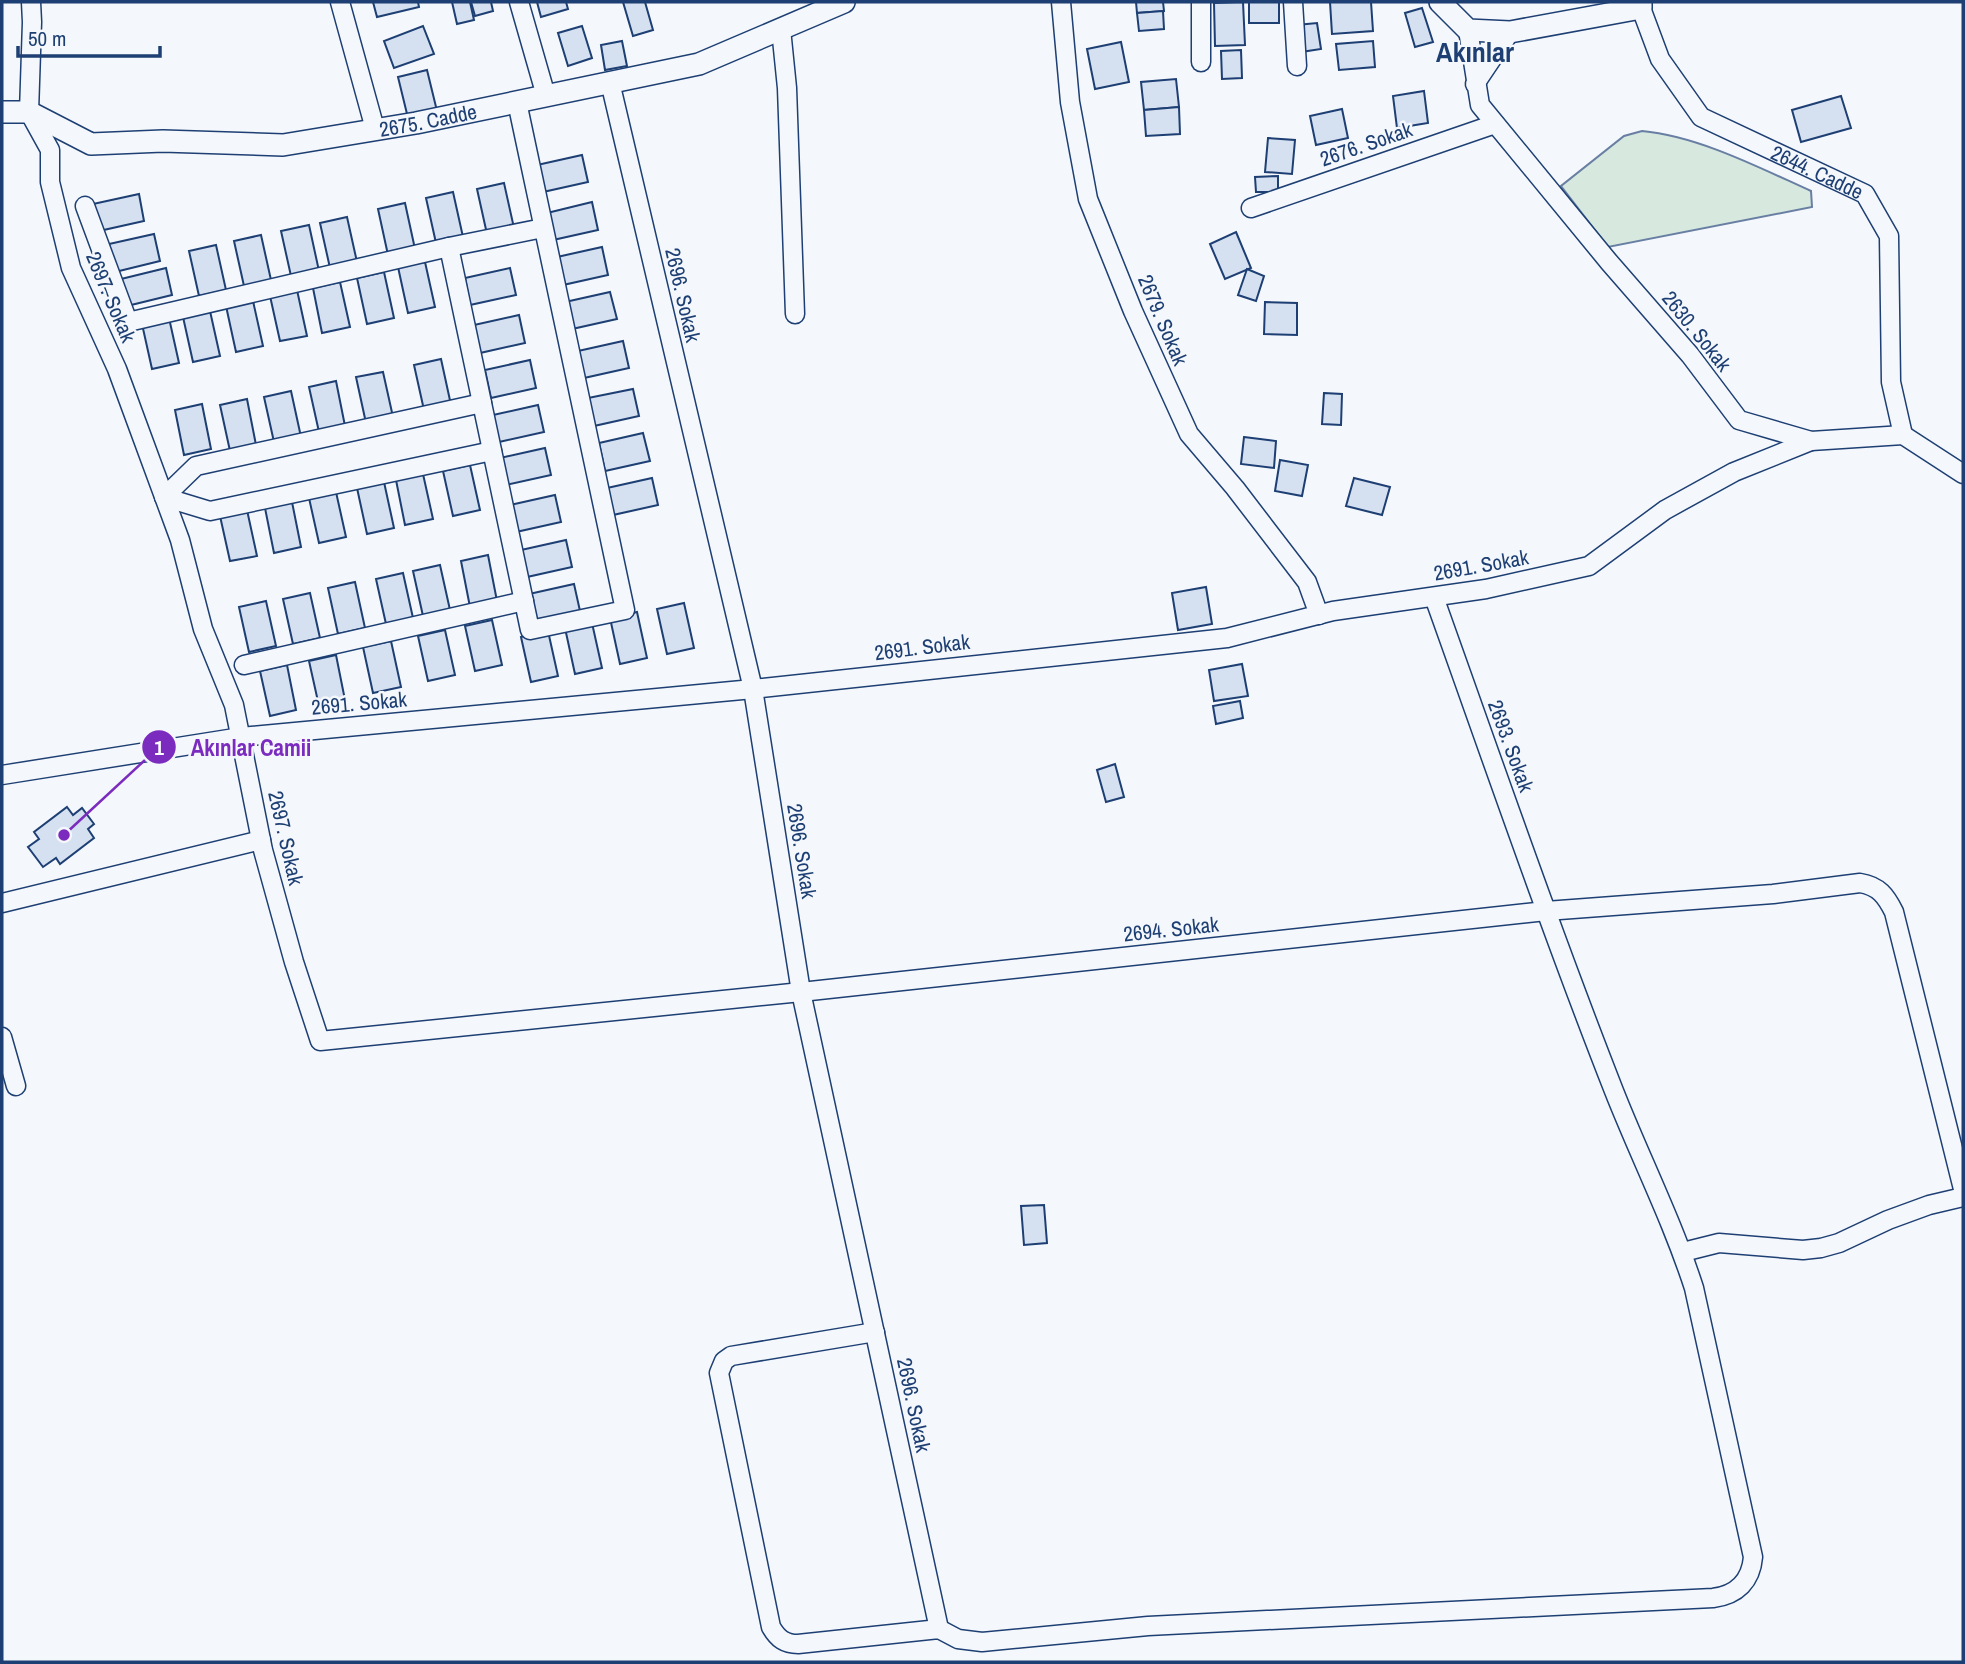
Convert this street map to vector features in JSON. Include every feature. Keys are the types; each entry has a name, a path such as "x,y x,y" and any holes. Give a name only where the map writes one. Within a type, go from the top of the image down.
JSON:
{"street":[{"path":"29,112 31,2"},
{"path":"340,2 375,129"},
{"path":"519,2 546,96"},
{"name":"2675. Cadde","path":"2,112 29,112 91,144 163,141 283,145 517,102 699,64 844,2"},
{"name":"2679. Sokak","path":"1061,2 1070,102 1088,199 1133,311 1189,434 1235,488 1307,582 1319,615"},
{"path":"1200,61 1201,2"},
{"path":"1293,2 1297,66"},
{"path":"1440,2 1468,30 1510,32 1641,5"},
{"name":"2644. Cadde","path":"1641,5 1660,59 1701,117 1866,194 1889,236 1891,382 1903,435"},
{"path":"781,29 787,88 795,314"},
{"name":"2630. Sokak","path":"1468,30 1480,105 1609,262 1690,355 1739,420 1811,441 1903,435"},
{"path":"1475,84 1510,32"},
{"name":"2696. Sokak","path":"610,82 753,689 801,992 939,1629"},
{"path":"449,247 530,630 625,610 517,102"},
{"name":"2697. Sokak","path":"29,112 50,150 50,182 71,268 117,369 180,540 203,629 234,705 261,840 294,962 320,1041 801,992"},
{"name":"2676. Sokak","path":"1251,208 1495,124"},
{"path":"85,206 128,322 449,247 543,228"},
{"path":"482,403 196,466 164,497 210,511 492,452"},
{"path":"1903,435 1962,471"},
{"name":"2691. Sokak","path":"2,775 241,737 753,689 1227,638 1319,615 1486,589 1589,566 1665,510 1734,472 1811,441"},
{"name":"2693. Sokak","path":"939,1629 958,1639 982,1642 1148,1626 1699,1599 1730,1595 1743,1585 1749,1576 1753,1557 1694,1288 1683,1252 1614,1094 1545,911 1434,597"},
{"path":"244,664 524,601"},
{"path":"2,903 261,840"},
{"name":"2694. Sokak","path":"801,992 1545,911 1871,884 1881,890 1894,912 1963,1189"},
{"path":"2,1037 16,1086"},
{"path":"1683,1252 1719,1243 1803,1250 1821,1248 1929,1205 1963,1197"},
{"path":"875,1332 731,1356 720,1366 719,1373 771,1628 780,1639 798,1644 939,1629"}],"shaded area":[{"path":"1642,131 1707,146 1771,173 1811,191 1812,207 1608,247 1561,186 1624,136"}],"building":[{"path":"373,2 418,2 419,7 377,17"},
{"path":"452,2 470,2 474,20 457,24"},
{"path":"471,2 491,2 493,11 475,16"},
{"path":"537,2 566,2 568,9 541,17"},
{"path":"623,2 645,2 653,30 633,36"},
{"path":"1136,2 1163,2 1164,11 1137,13"},
{"path":"1243,2 1245,45 1215,46 1214,3"},
{"path":"1249,2 1279,2 1279,23 1249,23"},
{"path":"1330,2 1371,2 1373,31 1332,34"},
{"path":"1422,8 1433,42 1415,47 1405,13"},
{"path":"1163,11 1164,29 1139,31 1137,13"},
{"path":"1317,23 1321,49 1301,52 1297,25"},
{"path":"423,26 434,54 394,68 384,41"},
{"path":"582,26 592,58 568,66 558,33"},
{"path":"622,41 627,66 605,70 601,45"},
{"path":"1373,41 1375,67 1339,70 1336,44"},
{"path":"1121,42 1129,82 1095,89 1087,49"},
{"path":"1241,50 1242,78 1222,79 1221,51"},
{"path":"427,70 437,111 408,118 398,77"},
{"path":"1176,79 1179,107 1144,110 1141,82"},
{"path":"1424,91 1428,123 1397,128 1393,96"},
{"path":"1841,96 1851,128 1801,142 1792,110"},
{"path":"1179,107 1180,134 1146,136 1144,110"},
{"path":"1342,109 1348,138 1316,145 1310,116"},
{"path":"1268,138 1295,140 1292,174 1265,172"},
{"path":"582,155 588,182 543,192 537,165"},
{"path":"1278,176 1278,192 1256,192 1255,177"},
{"path":"504,183 514,228 487,234 477,189"},
{"path":"453,192 463,237 436,243 426,198"},
{"path":"139,194 144,221 99,231 93,204"},
{"path":"592,202 598,230 553,240 547,213"},
{"path":"405,203 415,249 388,255 378,209"},
{"path":"347,217 357,262 330,268 320,223"},
{"path":"309,225 319,271 291,276 281,231"},
{"path":"1236,232 1251,268 1225,279 1210,244"},
{"path":"154,234 160,261 115,272 109,244"},
{"path":"261,235 271,280 244,286 234,241"},
{"path":"216,245 226,290 199,296 189,251"},
{"path":"602,247 608,275 563,285 557,257"},
{"path":"425,262 435,307 408,313 398,267"},
{"path":"166,268 172,295 127,306 121,279"},
{"path":"510,268 516,295 470,305 465,278"},
{"path":"1247,269 1264,276 1256,301 1238,295"},
{"path":"384,272 394,318 367,324 357,278"},
{"path":"340,282 350,327 322,333 313,288"},
{"path":"297,290 307,336 280,341 270,296"},
{"path":"610,292 617,319 572,329 565,302"},
{"path":"253,301 263,346 236,352 226,306"},
{"path":"1265,302 1297,303 1297,335 1264,334"},
{"path":"210,311 220,356 193,362 183,317"},
{"path":"519,315 525,343 480,353 474,325"},
{"path":"169,318 179,363 152,369 142,324"},
{"path":"623,341 629,368 584,378 578,351"},
{"path":"441,359 451,405 424,410 414,365"},
{"path":"530,360 536,388 491,398 485,370"},
{"path":"383,372 393,417 366,423 356,377"},
{"path":"336,381 345,426 319,432 309,387"},
{"path":"633,389 639,416 594,426 588,398"},
{"path":"291,391 301,437 274,442 264,397"},
{"path":"1324,393 1342,394 1341,425 1322,424"},
{"path":"247,399 256,445 230,451 220,405"},
{"path":"202,404 211,449 184,455 175,410"},
{"path":"538,405 544,432 499,442 493,415"},
{"path":"643,433 650,461 605,471 599,443"},
{"path":"1244,437 1276,441 1274,468 1241,464"},
{"path":"545,448 551,475 506,485 500,458"},
{"path":"1280,460 1308,465 1302,496 1275,491"},
{"path":"470,465 480,510 453,516 443,471"},
{"path":"423,474 433,519 405,525 396,480"},
{"path":"652,478 658,505 613,515 607,488"},
{"path":"1354,478 1390,487 1382,515 1346,506"},
{"path":"384,482 394,528 367,534 357,488"},
{"path":"336,492 346,537 319,543 309,498"},
{"path":"555,495 561,522 516,532 510,505"},
{"path":"292,502 301,547 274,553 265,508"},
{"path":"247,510 257,556 230,561 220,516"},
{"path":"566,540 572,567 527,577 521,550"},
{"path":"488,555 497,601 470,607 461,561"},
{"path":"440,565 450,610 423,616 413,571"},
{"path":"403,573 413,618 386,624 376,579"},
{"path":"355,582 365,628 338,634 328,588"},
{"path":"574,584 580,611 535,622 529,594"},
{"path":"1206,587 1212,624 1178,630 1172,593"},
{"path":"310,593 320,638 293,644 283,599"},
{"path":"266,601 276,646 249,652 239,607"},
{"path":"684,603 694,648 667,654 657,609"},
{"path":"637,612 647,658 620,664 610,618"},
{"path":"492,620 502,665 475,671 465,626"},
{"path":"592,623 602,668 575,674 565,628"},
{"path":"445,630 455,675 428,681 418,636"},
{"path":"548,631 558,676 531,682 521,637"},
{"path":"391,641 401,687 373,693 363,647"},
{"path":"336,655 345,700 319,706 309,661"},
{"path":"1242,664 1248,696 1214,701 1209,670"},
{"path":"287,665 296,710 270,716 260,671"},
{"path":"1240,701 1243,718 1216,724 1213,706"},
{"path":"1115,764 1124,797 1106,802 1097,770"},
{"path":"67,807 73,815 82,808 94,824 88,829 94,838 60,864 56,858 43,867 28,847 39,839 34,832"},
{"path":"1044,1205 1047,1243 1024,1245 1021,1206"}],"place":[{"name":"Akınlar Camii","path":"64,835"}],"district":[{"name":"Akınlar","path":"1475,52"}]}
